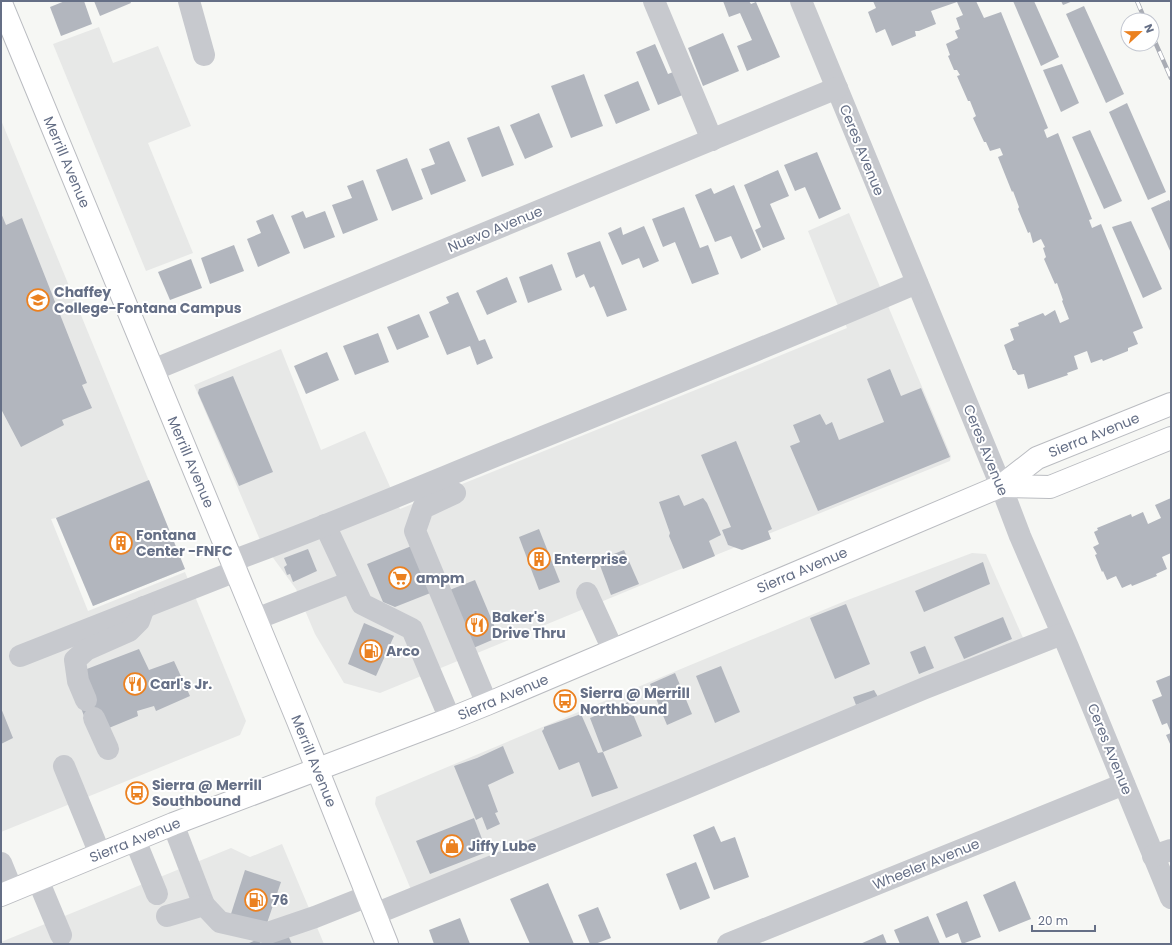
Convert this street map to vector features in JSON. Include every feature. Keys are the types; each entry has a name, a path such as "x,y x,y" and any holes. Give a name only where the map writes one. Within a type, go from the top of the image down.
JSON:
{"main road":[{"name":"Merrill Avenue","path":"1,3 318,769 387,944"},
{"name":"Sierra Avenue","path":"7,893 173,824 487,704 1001,486 1037,458 1171,404"},
{"name":"Sierra Avenue","path":"1001,486 1050,487 1171,438"}],"street":[{"path":"189,1 204,55"},
{"path":"654,1 712,140"},
{"name":"Ceres Avenue","path":"801,1 1001,486 1020,536 1124,784 1162,853 1171,898"},
{"name":"Nuevo Avenue","path":"153,370 837,88"},
{"path":"20,656 144,607 325,525 761,349 917,283"},
{"path":"454,493 423,508 415,531 487,704"},
{"path":"325,525 362,604 412,629 450,719"},
{"path":"256,619 351,582"},
{"path":"587,593 613,650"},
{"path":"108,749 78,681 75,660 86,650 129,631 140,621 144,607"},
{"path":"173,824 204,905 220,922 268,933 315,917 371,905 655,801 925,688 1062,634"},
{"path":"64,766 100,854"},
{"name":"Wheeler Avenue","path":"728,944 1124,784"},
{"path":"135,840 157,894"},
{"path":"1,863 7,893"},
{"path":"38,880 61,935"},
{"path":"167,916 204,905"}],"shaded area":[{"path":"99,27 113,63 158,46 191,126 148,143 193,253 146,271 53,44"},
{"path":"1,120 185,569 93,606 56,518 51,519 88,611 185,572 246,721 240,735 1,832"},
{"path":"849,213 951,456 950,461 671,573 380,693 344,683 315,634 296,589 260,540 194,385 281,349 321,450 365,431 400,509 847,328 808,231"},
{"path":"972,553 986,554 1024,640 412,892 375,804 376,797 845,601"},
{"path":"282,844 324,944 1,944 1,942 231,848 250,857"}],"building":[{"path":"65,1 84,1 92,24 61,36 50,7"},
{"path":"94,1 130,1 131,3 100,16"},
{"path":"723,1 749,1 751,4 756,2 780,57 747,71 737,46 752,40 740,13 729,17"},
{"path":"873,1 976,1 984,18 1001,12 1048,128 1044,130 1047,138 1058,133 1092,219 1089,220 1092,228 1101,224 1143,328 1133,332 1138,344 1128,348 1128,351 1103,361 1102,359 1091,363 1087,351 1074,356 1078,369 1067,373 1068,375 1028,389 1024,374 1018,375 1015,370 1013,370 1004,345 1014,340 1010,329 1019,326 1018,323 1043,313 1045,316 1055,310 1060,323 1069,319 1057,283 1055,284 1044,259 1046,257 1043,248 1045,247 1041,239 1033,243 1030,232 1028,233 1018,209 1019,207 1013,191 1012,192 998,157 1003,155 1000,148 990,151 986,142 984,142 973,118 976,116 970,101 968,101 957,76 960,75 957,70 954,70 948,56 950,55 946,44 958,38 955,31 960,29 956,18 963,15 957,2 931,11 936,24 919,31 915,31 916,36 892,46 885,29 876,33 868,12 876,8"},
{"path":"1013,1 1034,1 1059,57 1041,66"},
{"path":"1061,1 1073,1 1063,5"},
{"path":"1084,6 1124,94 1106,103 1066,14"},
{"path":"723,33 739,71 703,86 688,48"},
{"path":"655,44 668,74 681,69 690,92 658,105 636,52"},
{"path":"1062,64 1079,103 1061,112 1043,70"},
{"path":"584,74 603,126 571,138 551,86"},
{"path":"638,81 650,110 616,124 604,95"},
{"path":"1127,103 1166,192 1148,200 1109,112"},
{"path":"539,113 553,147 525,159 510,125"},
{"path":"499,126 514,165 482,177 467,138"},
{"path":"1090,130 1122,201 1104,209 1072,137"},
{"path":"449,141 466,181 431,195 421,169 435,164 429,149"},
{"path":"817,152 841,209 819,219 805,187 795,191 784,165"},
{"path":"407,158 423,199 392,211 376,170"},
{"path":"778,170 789,196 770,204 785,239 763,248 755,230 761,227 744,185"},
{"path":"363,180 378,220 343,234 332,205 352,198 347,186"},
{"path":"734,185 761,250 741,259 731,236 715,242 695,195 711,188 714,194"},
{"path":"1169,200 1171,203 1171,253 1151,208"},
{"path":"684,207 700,248 708,245 719,274 692,284 675,242 663,247 652,219"},
{"path":"303,211 306,218 325,211 335,237 304,249 291,216"},
{"path":"1,213 6,225 22,218 87,383 82,385 92,408 62,420 64,425 21,447 1,409"},
{"path":"273,214 290,253 258,267 247,239 261,233 256,221"},
{"path":"1131,221 1162,289 1143,298 1112,227"},
{"path":"644,226 659,261 643,268 639,258 622,265 608,233 621,227 623,235"},
{"path":"600,241 627,310 607,317 594,286 590,288 584,274 576,278 567,253"},
{"path":"234,245 244,271 210,284 201,258"},
{"path":"191,259 202,288 170,300 158,272"},
{"path":"552,264 562,290 528,303 519,277"},
{"path":"507,277 517,302 487,315 476,291"},
{"path":"458,292 479,341 485,339 493,358 477,365 470,346 447,355 429,312 449,303 446,297"},
{"path":"419,314 429,337 397,350 387,327"},
{"path":"378,333 389,362 355,375 343,346"},
{"path":"327,352 339,380 306,394 294,366"},
{"path":"890,369 901,396 921,388 950,457 818,511 790,446 800,442 793,425 820,414 826,425 832,422 839,440 884,422 867,379"},
{"path":"233,376 273,472 239,486 198,393 199,389"},
{"path":"736,441 772,529 768,531 771,539 742,550 728,545 722,530 731,527 701,455"},
{"name":"Fontana Center -FNFC","path":"149,480 185,569 93,606 56,518"},
{"path":"679,495 684,506 703,498 707,503 721,535 709,541 715,556 683,569 669,536 670,533 659,502"},
{"path":"1171,498 1171,553 1162,557 1167,569 1156,574 1157,576 1132,586 1131,584 1122,588 1116,576 1107,580 1103,571 1102,572 1095,555 1097,554 1093,547 1099,544 1094,532 1098,530 1097,528 1131,514 1132,517 1143,512 1148,524 1161,518 1155,505"},
{"name":"Enterprise","path":"539,529 560,582 539,590 519,537"},
{"name":"ampm","path":"414,545 433,592 395,607 383,602 367,564"},
{"path":"308,549 317,571 293,582 290,574 287,575 284,567 287,565 284,558"},
{"path":"624,550 639,584 611,595 598,560"},
{"path":"983,562 990,584 924,612 915,591"},
{"name":"Baker's Drive Thru","path":"475,580 499,637 471,649 447,591"},
{"path":"846,604 870,664 835,679 810,618"},
{"path":"1003,617 1012,639 964,659 954,637"},
{"path":"364,623 394,636 376,676 348,664"},
{"path":"925,646 934,668 919,674 910,652"},
{"name":"Carl's Jr.","path":"139,649 149,670 174,661 190,696 156,711 154,706 137,711 138,716 104,730 86,721 79,703 79,672"},
{"path":"721,666 740,712 715,723 696,676"},
{"path":"675,673 692,714 667,725 650,684"},
{"path":"1171,675 1171,733 1167,723 1162,725 1152,700 1162,696 1156,681"},
{"path":"874,690 878,697 856,705 853,697"},
{"path":"628,702 642,736 603,752 590,718"},
{"path":"1,708 13,738 1,744"},
{"path":"581,714 598,753 603,752 618,788 592,797 579,762 559,770 542,731 544,727"},
{"path":"1171,733 1171,746 1166,735"},
{"path":"503,746 514,773 488,785 498,812 495,813 500,824 487,830 482,817 476,820 454,766 477,758"},
{"name":"Jiffy Lube","path":"474,818 487,852 430,874 416,841"},
{"path":"714,826 721,842 735,837 749,877 714,890 693,835"},
{"path":"696,862 710,898 680,910 666,874"},
{"path":"245,870 281,882 265,929 230,917"},
{"path":"1015,881 1031,919 999,932 983,895"},
{"path":"548,883 574,944 530,944 510,899"},
{"path":"967,901 981,937 962,944 958,933 946,938 936,914"},
{"path":"598,907 611,938 595,944 590,944 578,915"},
{"path":"928,916 940,944 900,944 894,930"},
{"path":"460,918 470,944 434,944 429,930"},
{"path":"287,933 292,944 261,944"},
{"path":"883,934 887,944 860,944"},
{"path":"258,939 261,944 247,944"}],"railway":[{"path":"1137,1 1142,12"},
{"path":"1160,52 1171,78"}],"place":[{"name":"Chaffey College-Fontana Campus","path":"38,300"},
{"name":"Fontana Center -FNFC","path":"121,543"},
{"name":"Enterprise","path":"539,559"},
{"name":"ampm","path":"400,578"},
{"name":"Baker's Drive Thru","path":"477,625"},
{"name":"Arco","path":"371,651"},
{"name":"Carl's Jr.","path":"135,684"},
{"name":"Sierra @ Merrill Northbound","path":"565,701"},
{"name":"Sierra @ Merrill Southbound","path":"137,793"},
{"name":"Jiffy Lube","path":"452,846"},
{"name":"76","path":"256,900"}]}
